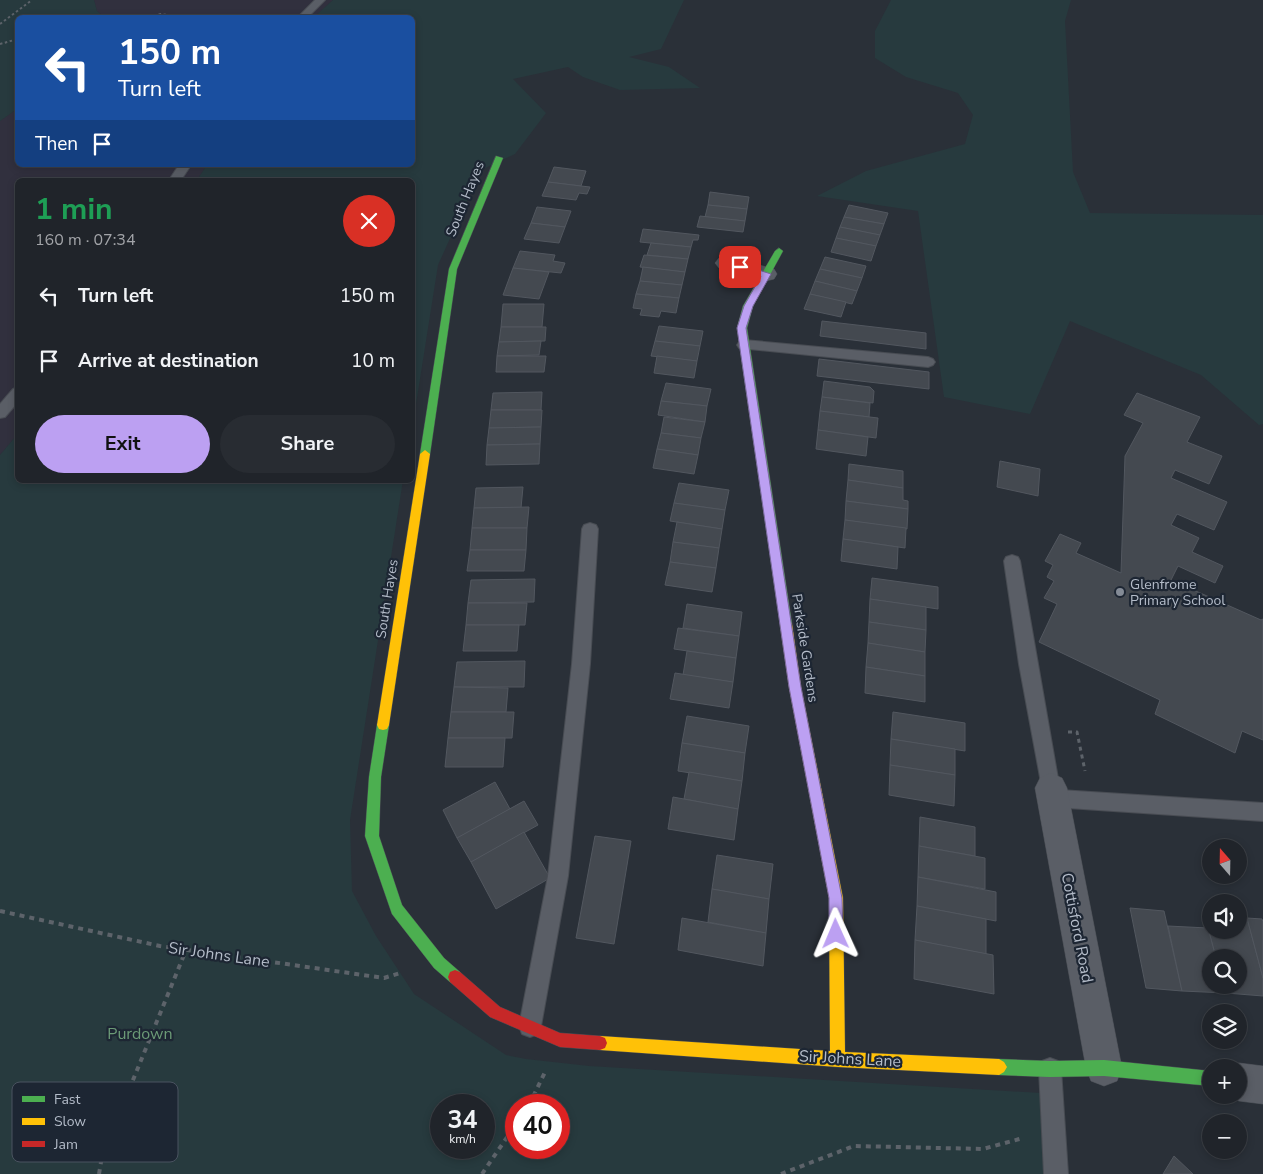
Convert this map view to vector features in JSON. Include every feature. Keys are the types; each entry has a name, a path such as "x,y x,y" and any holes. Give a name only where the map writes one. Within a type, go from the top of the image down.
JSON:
{"street":[{"name":"South Hayes","path":"495,1012 439,963 397,909 372,836 375,777 453,269 499,158"},
{"name":"Parkside Gardens","path":"779,251 748,306 742,328 795,687 836,898 838,1059"},
{"path":"726,263 766,274"},
{"name":"Cottisford Road","path":"1052,793 1104,1068"},
{"name":"Sir Johns Lane","path":"495,1012 560,1040 838,1059 1050,1069 1104,1068 1202,1079"},
{"path":"1247,1083 1263,1085"}],"lane":[{"path":"303,15 320,0"},
{"path":"176,178 185,167"},
{"path":"744,345 928,362"},
{"path":"0,414 15,396"},
{"path":"530,1026 558,876 581,664 590,528"},
{"path":"1012,561 1052,793 1263,812"},
{"path":"1050,1069 1056,1174"}],"path":[{"path":"0,24 32,0"},
{"path":"0,44 15,40"},
{"name":"Sir Johns Lane","path":"0,911 186,950 384,978 439,963"},
{"path":"132,1082 186,950"},
{"path":"781,1174 854,1146 983,1149 1030,1136 1053,1120"},
{"path":"482,1174 505,1140"}],"shaded area":[{"path":"94,0 333,0 317,15 102,15 97,11"},
{"path":"15,110 15,167 206,167 198,178 15,178 15,437 0,455 0,121"}],"green space":[{"path":"0,0 94,0 97,11 102,15 15,15 15,110 0,121"},
{"path":"333,0 684,0 661,49 629,57 669,67 700,88 620,90 583,77 568,67 513,79 546,113 515,154 481,170 438,265 415,410 415,178 198,178 206,167 415,167 415,15 316,15"},
{"path":"891,0 1071,0 1065,21 1073,172 1090,213 1263,215 1263,424 1259,425 1201,375 1070,321 1030,414 944,397 918,211 817,196 866,171 965,144 973,115 958,93 906,77 875,58 875,31"},
{"name":"Purdown","path":"15,437 15,483 403,483 350,820 352,891 376,936 414,994 506,1055 526,1059 589,1066 1041,1093 1046,1174 0,1174 0,455"}],"building":[{"path":"554,167 586,171 581,186 548,182"},
{"path":"548,182 590,187 587,194 579,193 576,200 542,196"},
{"path":"710,192 749,197 747,209 708,205"},
{"path":"708,205 747,209 745,221 705,217"},
{"path":"849,205 888,213 884,224 844,217"},
{"path":"537,207 571,211 565,227 531,223"},
{"path":"700,216 745,221 743,232 697,227"},
{"path":"844,217 884,224 880,235 840,227"},
{"path":"531,223 565,227 559,243 524,239"},
{"path":"840,227 880,235 876,246 836,238"},
{"path":"643,229 699,235 698,240 693,240 691,247 640,242"},
{"path":"836,238 876,246 871,261 831,252"},
{"path":"651,243 691,247 688,259 647,255"},
{"path":"520,251 555,255 553,261 565,263 561,273 513,268"},
{"path":"644,255 688,259 685,272 640,267"},
{"path":"825,257 866,266 862,278 820,269"},
{"path":"643,267 685,272 682,285 640,281"},
{"path":"513,268 549,272 539,299 503,295"},
{"path":"820,269 862,278 857,291 815,281"},
{"path":"640,281 682,285 679,298 636,294"},
{"path":"815,281 857,291 852,304 810,294"},
{"path":"636,294 679,298 676,313 661,311 659,317 640,315 642,309 633,308"},
{"path":"810,294 846,302 841,317 804,309"},
{"path":"503,304 544,304 542,327 501,327"},
{"path":"822,321 926,333 926,349 820,336"},
{"path":"659,326 703,331 700,346 655,341"},
{"path":"501,327 546,327 545,341 499,342"},
{"path":"541,341 539,355 497,356 499,342"},
{"path":"655,341 700,346 697,361 651,356"},
{"path":"497,356 546,356 544,372 496,372"},
{"path":"657,356 697,361 694,378 654,373"},
{"path":"819,359 929,372 929,389 817,376"},
{"path":"824,381 870,387 874,391 873,403 822,397"},
{"path":"666,383 711,389 707,406 661,401"},
{"path":"542,392 541,410 491,410 493,393"},
{"path":"1137,393 1200,417 1187,442 1222,456 1209,484 1175,470 1171,478 1227,502 1214,530 1177,514 1171,525 1199,538 1192,552 1223,566 1215,583 1178,566 1171,580 1261,620 1263,619 1263,740 1242,731 1235,753 1155,714 1160,700 1039,642 1057,604 1044,598 1054,581 1047,577 1053,565 1045,561 1060,534 1081,543 1076,553 1121,573 1125,456 1143,423 1124,415"},
{"path":"822,397 870,403 869,417 820,411"},
{"path":"661,401 707,406 705,422 658,415"},
{"path":"491,410 542,410 541,427 489,428"},
{"path":"820,411 878,418 876,438 818,430"},
{"path":"664,417 705,422 701,438 661,433"},
{"path":"541,427 540,444 487,445 489,428"},
{"path":"818,430 868,437 866,456 816,449"},
{"path":"661,433 701,438 698,455 657,449"},
{"path":"540,444 539,464 486,465 487,445"},
{"path":"657,449 698,455 694,474 653,468"},
{"path":"1000,461 1040,469 1038,496 997,487"},
{"path":"849,464 903,471 903,488 848,480"},
{"path":"848,480 903,488 903,500 908,501 908,509 846,501"},
{"path":"679,483 729,490 725,510 674,503"},
{"path":"523,487 521,508 474,508 476,488"},
{"path":"846,501 908,509 907,529 845,520"},
{"path":"674,503 725,510 722,529 670,521"},
{"path":"529,507 527,528 472,528 474,508"},
{"path":"845,520 906,528 905,548 843,539"},
{"path":"677,522 722,529 719,548 673,542"},
{"path":"472,528 527,528 526,550 470,550"},
{"path":"843,539 898,547 897,569 841,561"},
{"path":"673,542 719,548 716,568 670,562"},
{"path":"470,550 526,550 524,571 467,571"},
{"path":"670,562 716,568 712,592 665,585"},
{"path":"872,578 938,587 938,609 870,599"},
{"path":"535,579 534,602 468,603 471,580"},
{"path":"870,599 926,607 926,630 869,622"},
{"path":"468,603 527,603 525,625 466,625"},
{"path":"687,604 742,612 739,636 683,628"},
{"path":"869,622 926,630 925,652 868,643"},
{"path":"466,625 519,625 517,651 463,651"},
{"path":"678,628 739,636 736,658 674,649"},
{"path":"868,643 925,652 925,676 866,667"},
{"path":"687,651 736,658 733,682 683,675"},
{"path":"525,661 524,687 454,687 457,662"},
{"path":"866,667 925,676 925,702 865,693"},
{"path":"675,673 733,682 729,708 670,699"},
{"path":"454,687 508,688 506,712 451,712"},
{"path":"451,712 514,712 512,738 448,738"},
{"path":"893,712 965,723 965,751 891,739"},
{"path":"687,716 749,726 745,753 682,743"},
{"path":"448,738 505,738 503,767 445,767"},
{"path":"891,739 955,749 955,775 890,765"},
{"path":"682,743 745,753 742,781 678,771"},
{"path":"890,765 955,775 954,806 889,795"},
{"path":"689,772 742,781 738,809 684,799"},
{"path":"495,782 510,809 457,838 443,810"},
{"path":"673,797 738,809 734,840 668,829"},
{"path":"524,801 538,825 471,862 457,838"},
{"path":"920,817 975,827 975,856 919,846"},
{"path":"524,832 550,878 496,909 471,862"},
{"path":"595,836 631,841 614,944 576,938"},
{"path":"919,846 985,858 985,889 918,877"},
{"path":"717,855 773,864 769,899 712,889"},
{"path":"918,877 996,892 996,921 917,906"},
{"path":"712,889 769,899 766,933 708,922"},
{"path":"917,906 986,919 986,954 915,940"},
{"path":"1130,908 1164,911 1182,991 1146,988"},
{"path":"682,918 766,933 763,966 678,950"},
{"path":"1247,918 1263,978 1263,996 1238,994 1247,994 1247,949 1214,949 1211,939 1247,939"},
{"path":"1247,918 1262,919 1263,922 1263,978"},
{"path":"1168,926 1202,928 1202,939 1211,939 1214,949 1202,949 1202,992 1182,991"},
{"path":"915,940 993,955 994,994 914,979"},
{"path":"1174,1156 1193,1174 1163,1174"}],"traffic: fast":[{"path":"425,454 453,269 499,158"},
{"path":"779,251 748,306 742,328 786,624"},
{"path":"383,725 375,777 372,836 397,909 439,963 455,977"},
{"path":"999,1067 1050,1069 1104,1068 1202,1078"}],"traffic: slow":[{"path":"383,725 425,454"},
{"path":"786,624 795,687 836,898 838,1059"},
{"path":"600,1043 838,1059 999,1067"}],"traffic: jam":[{"path":"455,977 495,1012 560,1040 600,1043"}],"place":[{"name":"Glenfrome Primary School","path":"1120,592"}],"route":[{"path":"740,267 766,274 748,306 742,328 795,687 836,898 836,934"}]}
